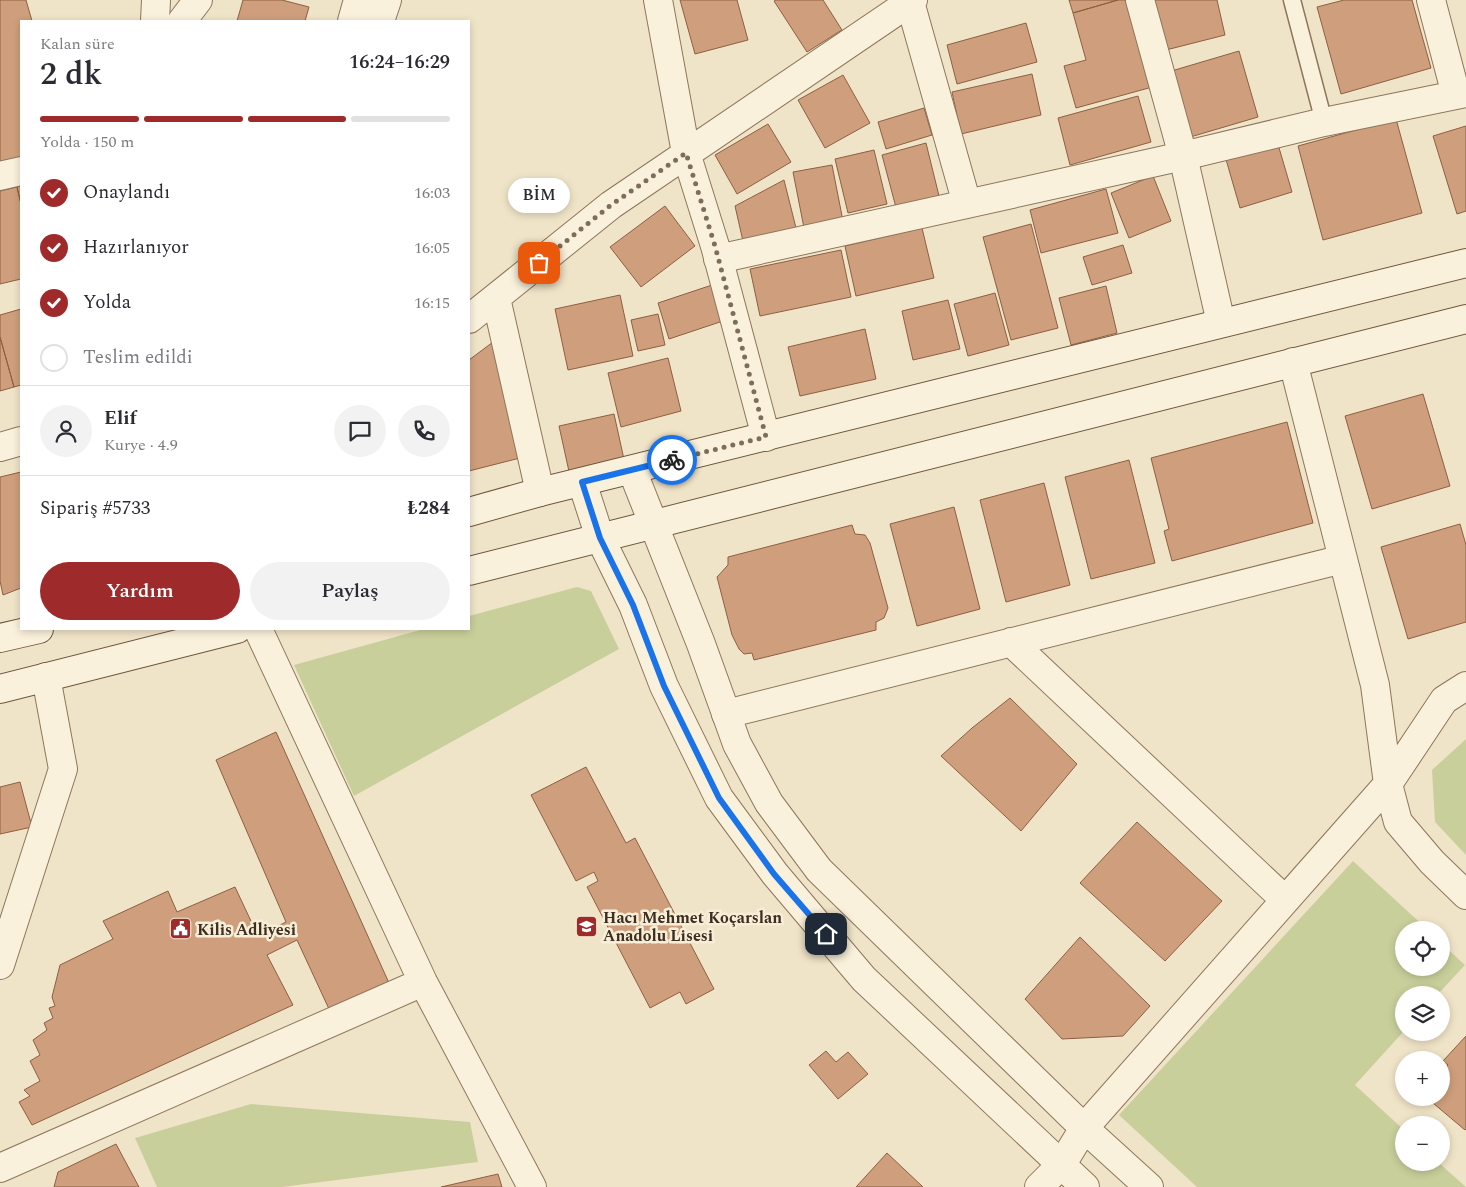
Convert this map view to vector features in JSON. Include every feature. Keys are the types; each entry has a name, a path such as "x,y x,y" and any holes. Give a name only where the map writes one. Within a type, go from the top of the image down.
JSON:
{"street":[{"path":"155,20 156,0"},
{"path":"183,20 198,0"},
{"path":"352,20 358,0"},
{"path":"380,20 387,0"},
{"path":"658,0 686,153 718,259 766,437"},
{"path":"1140,0 1183,156 1221,324"},
{"path":"718,259 1183,156 1324,122 1461,94 1431,0"},
{"path":"470,318 611,205 912,1 967,204"},
{"path":"0,176 20,171"},
{"path":"470,512 540,492 1466,263"},
{"path":"496,298 540,492"},
{"path":"470,571 1466,319"},
{"path":"1293,362 1375,685 1388,784 1398,822 1432,862 1466,895"},
{"path":"0,447 20,442"},
{"path":"632,470 652,525 701,644 737,744 769,803 819,870 1084,1128 1149,1187"},
{"path":"582,482 600,538 633,605 664,686 719,798 774,874 864,978 1085,1187"},
{"path":"726,714 1343,559"},
{"path":"0,638 35,630"},
{"path":"0,689 232,630"},
{"path":"258,630 423,982 532,1187"},
{"path":"1011,642 1285,900"},
{"path":"0,966 63,768 46,677"},
{"path":"1039,1187 1062,1164 1084,1128 1388,784 1444,700 1466,686"},
{"path":"0,1168 423,982"}],"lane":[{"path":"1292,0 1324,122"}],"green space":[{"path":"577,587 591,591 619,649 354,796 294,665 420,630 470,630 470,616"},
{"path":"1466,739 1466,855 1435,822 1432,770"},
{"path":"1353,861 1418,921 1395,921 1395,976 1450,976 1450,951 1465,965 1445,986 1395,986 1395,1041 1355,1085 1395,1122 1395,1171 1448,1171 1466,1187 1197,1187 1119,1115"},
{"path":"251,1104 470,1122 478,1162 282,1187 157,1187 135,1138"}],"building":[{"path":"0,0 26,0 32,20 20,20 20,161 0,167"},
{"path":"243,0 282,0 309,7 305,20 237,20"},
{"path":"680,0 737,0 748,40 695,54"},
{"path":"823,0 842,30 807,52 774,1"},
{"path":"1069,0 1118,0 1073,13"},
{"path":"1118,0 1133,0 1156,86 1076,108 1064,66 1086,60 1073,13"},
{"path":"1150,0 1217,0 1225,35 1162,51"},
{"path":"1344,0 1412,0 1431,68 1341,94 1317,7"},
{"path":"1026,23 1037,62 957,84 947,45"},
{"path":"1239,51 1258,117 1187,138 1168,72"},
{"path":"1032,74 1041,115 961,134 952,92"},
{"path":"843,75 870,123 825,148 798,100"},
{"path":"1138,96 1151,142 1070,165 1058,118"},
{"path":"924,108 932,135 886,149 878,122"},
{"path":"1396,119 1422,213 1323,240 1298,146"},
{"path":"768,124 791,162 737,194 715,155"},
{"path":"1466,126 1466,211 1457,214 1433,136"},
{"path":"1277,141 1292,192 1240,208 1225,156"},
{"path":"926,143 941,204 898,215 882,155"},
{"path":"874,150 887,204 848,213 835,159"},
{"path":"832,165 844,226 805,233 793,172"},
{"path":"1153,176 1171,221 1129,238 1111,193"},
{"path":"784,180 798,236 745,250 735,206"},
{"path":"20,186 20,200 17,187"},
{"path":"17,187 20,200 20,279 0,284 0,191"},
{"path":"1106,189 1118,233 1041,253 1030,210"},
{"path":"665,206 695,246 641,287 610,247"},
{"path":"1031,224 1058,328 1011,340 983,237"},
{"path":"922,228 934,278 856,296 845,246"},
{"path":"1123,245 1132,273 1092,285 1083,257"},
{"path":"841,250 851,297 760,316 750,269"},
{"path":"721,282 732,318 669,339 658,303"},
{"path":"1106,286 1117,333 1071,345 1059,298"},
{"path":"995,293 1009,345 968,356 954,304"},
{"path":"620,295 633,356 568,370 555,309"},
{"path":"948,300 960,349 913,360 902,311"},
{"path":"20,309 20,385 14,387 0,337 0,315"},
{"path":"658,314 665,345 638,351 631,320"},
{"path":"865,329 876,379 800,396 788,347"},
{"path":"0,337 14,387 0,391"},
{"path":"493,342 520,458 470,471 470,359"},
{"path":"668,358 681,411 621,427 608,373"},
{"path":"1423,394 1450,486 1372,509 1345,416"},
{"path":"614,414 625,464 570,476 559,426"},
{"path":"1287,422 1313,523 1172,561 1164,531 1169,529 1151,458"},
{"path":"1129,460 1155,563 1091,579 1065,477"},
{"path":"20,472 20,588 3,595 0,581 0,477"},
{"path":"1044,483 1070,585 1006,602 980,500"},
{"path":"954,507 980,609 917,626 890,524"},
{"path":"1460,524 1466,545 1466,622 1408,639 1381,547"},
{"path":"852,525 855,534 865,535 870,543 888,608 884,618 876,622 876,630 754,660 752,653 744,654 739,649 732,635 717,577 728,565 728,557"},
{"path":"1010,698 1077,764 1021,831 941,756"},
{"name":"Kilis Adliyesi","path":"276,732 389,983 329,1009 297,940 267,955 293,1005 32,1125 19,1102 30,1096 24,1090 40,1081 30,1061 40,1055 33,1040 47,1030 44,1023 53,1018 49,1008 55,1006 52,997 60,965 113,939 103,921 168,891 177,912 235,887 258,936 286,922 216,760"},
{"path":"586,767 626,843 635,838 714,989 686,1004 680,992 650,1008 587,887 598,881 594,872 576,881 531,795"},
{"path":"20,782 32,827 0,834 0,787"},
{"path":"1137,822 1222,901 1165,961 1080,883"},
{"path":"1080,937 1150,1006 1123,1036 1062,1039 1025,999"},
{"path":"1466,1036 1465,1130 1436,1106 1450,1106 1450,1053"},
{"path":"826,1051 836,1062 848,1052 868,1074 838,1099 809,1065"},
{"path":"116,1144 139,1187 54,1187 58,1172"},
{"path":"887,1153 923,1187 856,1187"},
{"path":"498,1174 502,1187 441,1187"}],"way so far":[{"path":"539,263 611,205 686,153 715,246 766,437 672,460"}],"place":[{"name":"BİM","path":"539,263"},
{"name":"Hacı Mehmet Koçarslan Anadolu Lisesi","path":"587,926"},
{"name":"Kilis Adliyesi","path":"181,929"}],"route":[{"path":"672,460 582,482 600,538 633,605 664,686 719,798 774,874 826,934"}]}
